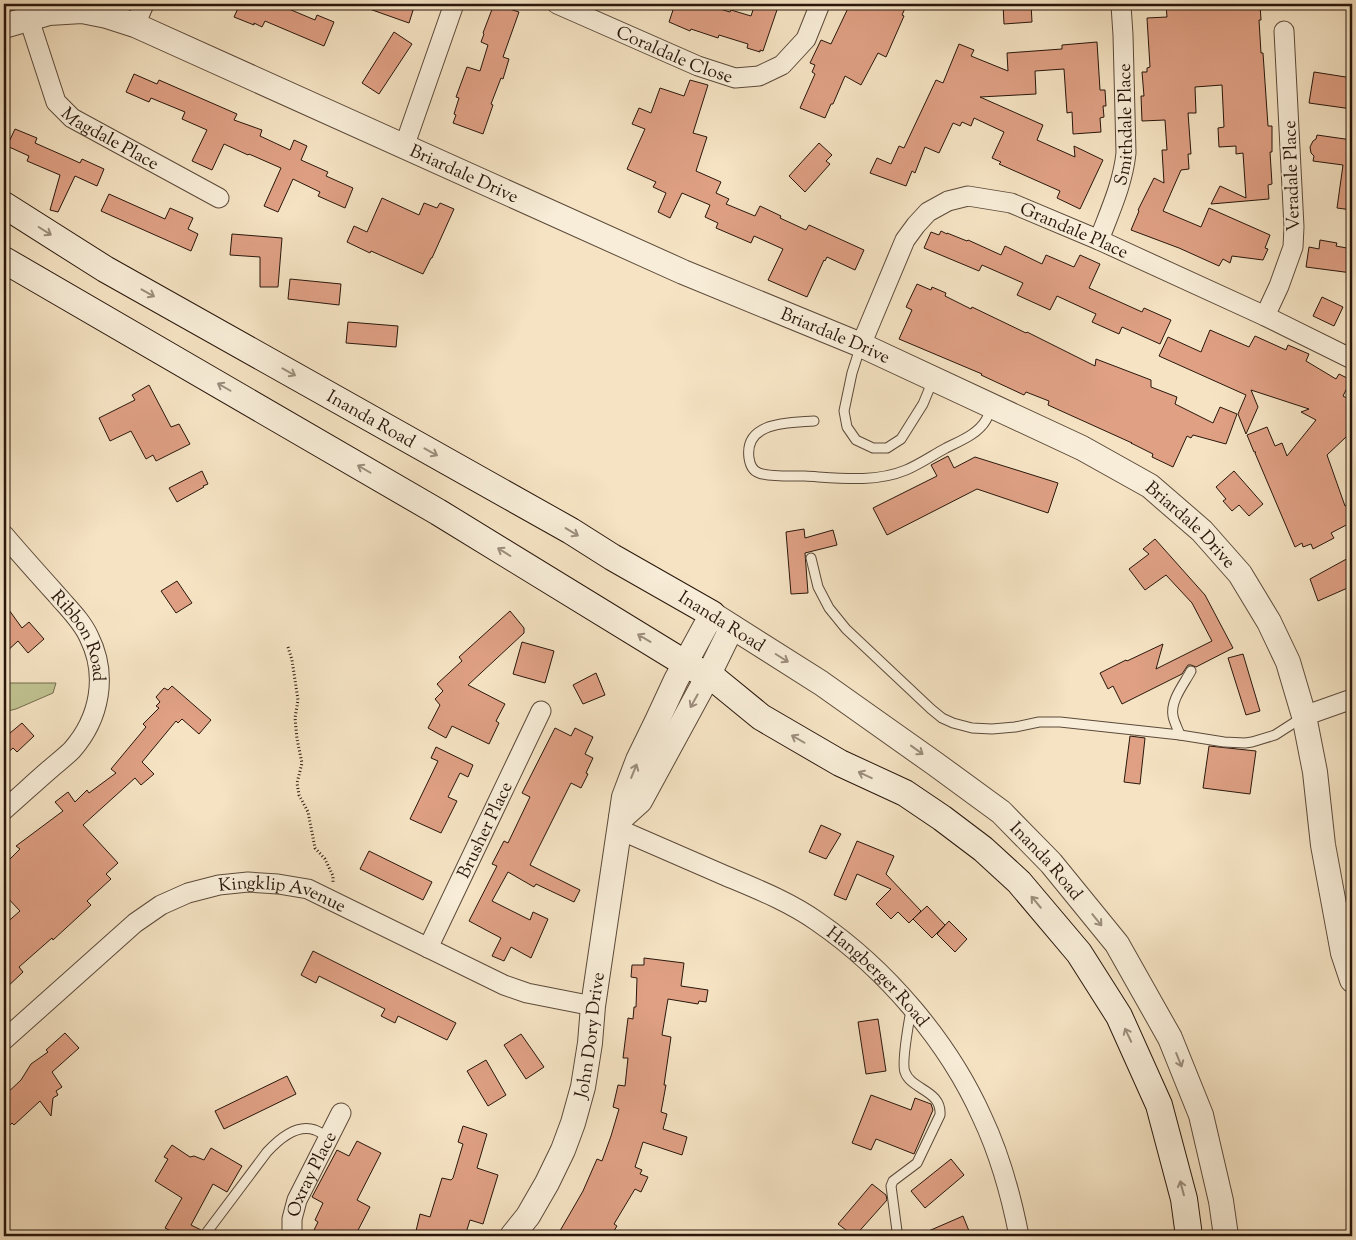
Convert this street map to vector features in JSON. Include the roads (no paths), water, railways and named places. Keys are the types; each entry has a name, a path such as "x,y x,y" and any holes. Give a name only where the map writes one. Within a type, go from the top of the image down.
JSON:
{"main road":[{"name":"Inanda Road","path":"4,206 105,269 572,532 722,620"},
{"name":"Inanda Road","path":"4,260 438,512 717,681 761,717 840,763 905,793 983,849 1019,882 1078,953 1119,1016 1159,1105 1184,1199 1189,1236"}],"street":[{"path":"135,25 144,4"},
{"path":"404,147 454,4"},
{"name":"Coraldale Close","path":"557,4 698,66 735,78 759,76 782,65 806,39 820,4"},
{"name":"Smithdale Place","path":"1099,240 1117,194 1125,165 1121,5"},
{"name":"Briardale Drive","path":"4,26 27,11 49,14 82,11 107,16 135,25 682,272 861,345 934,378 1082,448 1150,486 1202,531 1240,574 1269,622 1288,662 1304,716 1316,772 1324,846 1343,953 1352,980"},
{"name":"Magdale Place","path":"27,11 56,102 63,111 72,118 219,198"},
{"name":"Veradale Place","path":"1265,316 1279,286 1293,247 1294,227 1284,31"},
{"name":"Grandale Place","path":"861,345 905,240 928,212 948,201 968,196 1012,204 1099,240 1265,316 1352,359"},
{"name":"Ribbon Road","path":"4,535 89,635 96,654 100,689 91,722 71,751 4,810"},
{"path":"620,823 640,801 697,670 722,620"},
{"name":"Inanda Road","path":"722,620 873,718 1001,812 1051,863 1117,944 1170,1038 1201,1115 1221,1201 1226,1236"},
{"path":"1304,716 1352,699"},
{"name":"Brusher Place","path":"428,948 541,711"},
{"name":"John Dory Drive","path":"512,1236 528,1216 547,1183 574,1123 583,1087 590,1043 593,1006 620,823"},
{"name":"Hangberger Road","path":"620,823 772,896 817,921 878,971 911,1007 964,1080 983,1117 998,1156 1012,1199 1019,1236"},
{"name":"Kingklip Avenue","path":"4,1040 135,923 161,905 188,893 219,885 248,882 308,889 504,985 527,993 593,1006"},
{"name":"Oxray Place","path":"292,1236 292,1219 298,1200 341,1114"}],"lane":[{"path":"861,345 852,373 844,411 847,427 856,440 873,448 887,448 901,439 923,404 934,378"},
{"path":"814,421 775,424 758,432 752,439 748,452 752,468 761,474 861,478 884,476 906,470 968,436 985,421 992,406"},
{"path":"811,558 818,587 829,608 846,629 931,709 942,718 953,723 972,728 992,729 1016,727 1039,722 1060,722 1180,735 1224,742 1252,742 1275,735 1304,716"},
{"path":"1180,735 1172,710 1192,672"},
{"path":"897,1231 891,1186 893,1181 917,1163 940,1115 941,1108 936,1099 910,1080 905,1072 904,1063 911,1007"},
{"path":"204,1236 278,1140 302,1128 313,1129 329,1137"}]}
